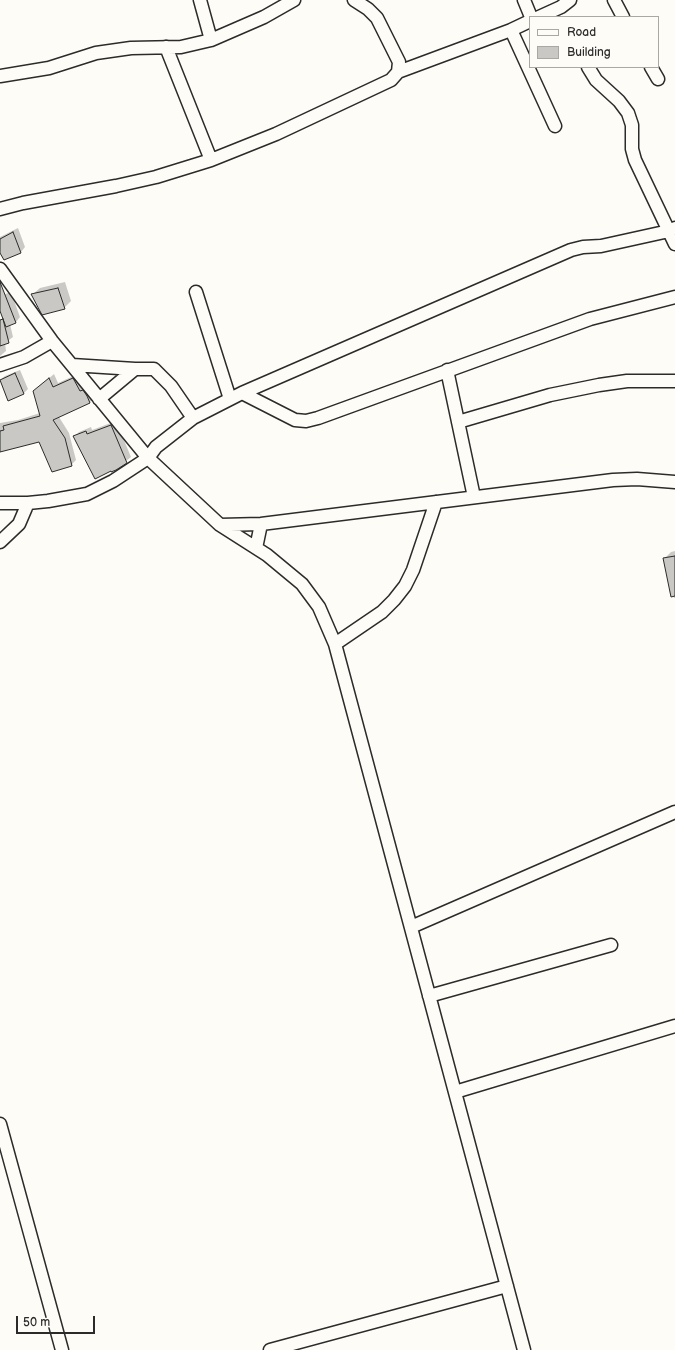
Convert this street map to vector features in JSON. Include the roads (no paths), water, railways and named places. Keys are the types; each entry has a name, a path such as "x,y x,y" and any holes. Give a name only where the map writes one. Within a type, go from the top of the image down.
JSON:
{"street":[{"path":"200,0 211,40"},
{"path":"0,76 49,68 96,53 132,48 181,47 211,40 264,17 294,0"},
{"path":"354,0 368,9 376,18 399,62 398,72"},
{"path":"524,0 531,16"},
{"path":"614,0 622,16"},
{"path":"542,16 566,8"},
{"path":"0,209 23,203 156,177 211,160 276,134 383,84 391,80 398,72 511,30 529,21"},
{"path":"511,30 555,126"},
{"path":"166,47 211,160"},
{"path":"589,68 596,80 619,101 628,114 632,125 632,148 635,160 672,229 675,244"},
{"path":"652,68 658,79"},
{"path":"0,503 48,501 87,494 114,481 148,458 156,447 193,418 242,393 571,250 583,247 601,246 672,229"},
{"path":"0,269 52,341 148,458 220,525 267,555 302,584 318,607 335,644 524,1350"},
{"path":"196,292 230,399"},
{"path":"242,393 295,420 306,421 318,418 590,318 675,297"},
{"path":"0,365 24,357 52,341"},
{"path":"72,365 135,370 154,369 171,386 193,418"},
{"path":"100,399 135,370"},
{"path":"447,370 474,498"},
{"path":"458,422 550,395 592,387 627,381 675,381"},
{"path":"220,525 261,524 613,480 637,478 675,482"},
{"path":"335,644 382,612 405,586 413,570 436,502"},
{"path":"0,542 19,524 28,503"},
{"path":"256,548 261,524"},
{"path":"411,927 675,812"},
{"path":"429,996 611,945"},
{"path":"455,1092 675,1026"},
{"path":"0,1124 62,1350"},
{"path":"270,1350 507,1286"}]}
